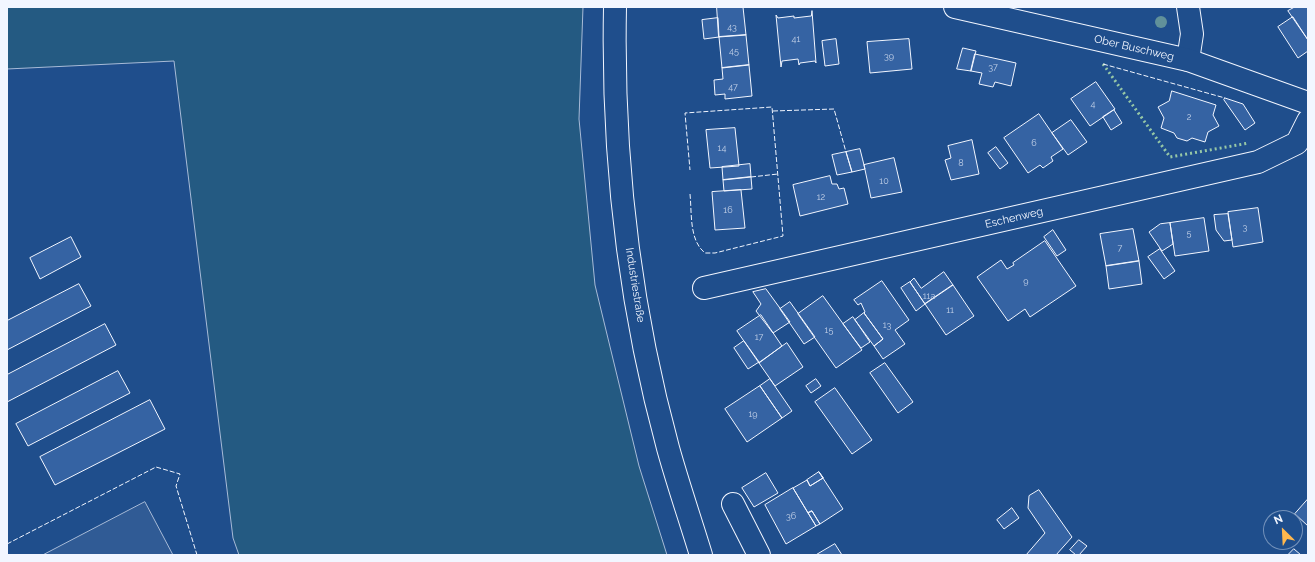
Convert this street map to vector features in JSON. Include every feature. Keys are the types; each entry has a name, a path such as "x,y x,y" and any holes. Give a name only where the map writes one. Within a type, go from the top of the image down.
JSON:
{"street":[{"name":"Industriestraße","path":"615,7 615,103 625,214 635,298 668,448 701,555"},
{"name":"Ober Buschweg","path":"955,7 1188,60 1308,103"},
{"path":"1188,7 1192,34 1188,60"},
{"name":"Eschenweg","path":"704,288 1258,162 1297,144 1308,121"},
{"path":"733,504 759,555"}],"shaded area":[{"path":"7,7 583,7 579,119 595,285 639,466 667,555 239,555 233,538 174,61 7,69"},
{"path":"145,502 173,555 43,555"}],"building":[{"path":"717,7 743,7 746,35 719,37"},
{"path":"1295,7 1308,7 1308,40 1288,11"},
{"path":"812,11 816,63 815,61 800,63 799,65 798,59 782,61 781,67 776,15 778,18 794,16 794,18 811,16"},
{"path":"1293,17 1308,40 1308,51 1298,58 1278,27"},
{"path":"718,18 719,37 704,39 702,20"},
{"path":"746,35 749,65 722,68 719,37"},
{"path":"836,39 839,64 825,66 822,41"},
{"path":"909,39 912,69 870,73 867,42"},
{"path":"963,48 976,51 971,71 957,69"},
{"path":"975,54 1016,63 1011,86 995,82 993,87 979,84 982,73 971,71"},
{"path":"749,65 752,96 725,99 725,94 715,95 714,80 723,79 722,68"},
{"path":"1096,82 1115,109 1090,126 1071,99"},
{"path":"1172,91 1216,105 1213,115 1219,126 1208,132 1205,142 1192,138 1187,141 1177,138 1174,133 1161,128 1164,118 1158,107 1169,101"},
{"path":"1225,98 1243,104 1255,123 1245,130 1224,100"},
{"path":"1114,110 1122,123 1111,130 1103,117"},
{"path":"1039,114 1063,149 1051,157 1053,161 1043,168 1040,165 1028,173 1004,138"},
{"path":"1071,120 1087,142 1068,155 1052,133"},
{"path":"735,128 739,166 710,168 706,130"},
{"path":"972,140 979,174 951,180 945,160 951,158 948,146"},
{"path":"996,147 1008,163 1000,169 988,153"},
{"path":"860,149 865,169 852,172 846,152"},
{"path":"846,152 852,172 837,175 832,155"},
{"path":"894,158 902,192 871,198 864,165"},
{"path":"750,164 751,177 723,180 722,167"},
{"path":"830,176 832,184 837,184 839,189 844,188 848,204 800,216 793,185"},
{"path":"751,177 752,189 724,191 723,180"},
{"path":"741,190 745,228 715,230 712,192"},
{"path":"1258,208 1263,242 1233,247 1228,212"},
{"path":"1228,214 1232,240 1224,241 1216,230 1214,215"},
{"path":"1204,218 1209,251 1175,256 1170,223"},
{"path":"1170,223 1173,244 1162,251 1149,232 1160,224"},
{"path":"1133,229 1139,261 1106,266 1100,234"},
{"path":"1053,230 1066,250 1057,256 1044,237"},
{"path":"71,237 81,257 40,279 30,258"},
{"path":"1045,241 1076,286 1030,317 1025,309 1008,321 977,277 1001,260 1007,269 1014,265 1013,263"},
{"path":"1160,249 1175,271 1164,279 1148,257"},
{"path":"1139,261 1142,284 1109,289 1106,266"},
{"path":"944,272 953,285 925,304 910,282 914,278 921,288"},
{"path":"882,281 909,320 895,330 905,344 883,359 874,346 883,339 864,313 865,312 861,303 858,305 854,300"},
{"path":"910,282 925,304 916,311 901,288"},
{"path":"79,284 91,306 7,350 7,321"},
{"path":"953,285 974,316 946,335 925,304"},
{"path":"766,289 790,322 773,333 756,311 761,304 753,292"},
{"path":"823,296 862,350 836,368 798,314"},
{"path":"790,302 815,337 804,344 780,309"},
{"path":"864,313 883,339 874,346 855,320"},
{"path":"761,315 782,346 759,363 737,331"},
{"path":"853,317 870,342 861,348 843,324"},
{"path":"105,324 116,345 7,402 7,375"},
{"path":"744,341 759,362 748,369 734,348"},
{"path":"787,343 803,367 775,386 759,363"},
{"path":"885,363 913,402 898,413 870,373"},
{"path":"118,371 130,393 28,446 16,424"},
{"path":"770,379 792,411 782,418 760,386"},
{"path":"816,379 821,386 811,393 806,386"},
{"path":"760,386 782,418 747,442 725,409"},
{"path":"835,388 872,440 852,454 815,402"},
{"path":"150,400 165,429 55,485 40,457"},
{"path":"819,472 823,478 810,486 807,480"},
{"path":"766,473 778,493 754,507 742,488"},
{"path":"823,478 843,509 820,524 812,511 808,513 793,488 807,480 810,486"},
{"path":"793,488 816,526 786,544 765,505"},
{"path":"1039,490 1072,537 1056,555 1026,555 1045,533 1028,508 1029,496"},
{"path":"1308,499 1308,526 1303,521 1303,510 1298,510"},
{"path":"1012,508 1019,518 1004,529 997,520"},
{"path":"812,511 820,524 816,526 808,513"},
{"path":"1079,540 1087,546 1079,555 1076,555 1070,550"},
{"path":"835,544 842,555 816,555"},
{"path":"1293,550 1295,550 1301,555 1288,555"}],"hedge":[{"path":"1103,64 1170,157 1249,143"}],"fence":[{"path":"1103,64 1225,98"},
{"path":"690,170 685,113 772,107 783,236 715,253 705,253 700,248 694,234 691,218 690,194"},
{"path":"773,111 834,109 846,152"},
{"path":"751,177 778,174"},
{"path":"7,544 156,467 180,474 176,486 197,555"}]}
